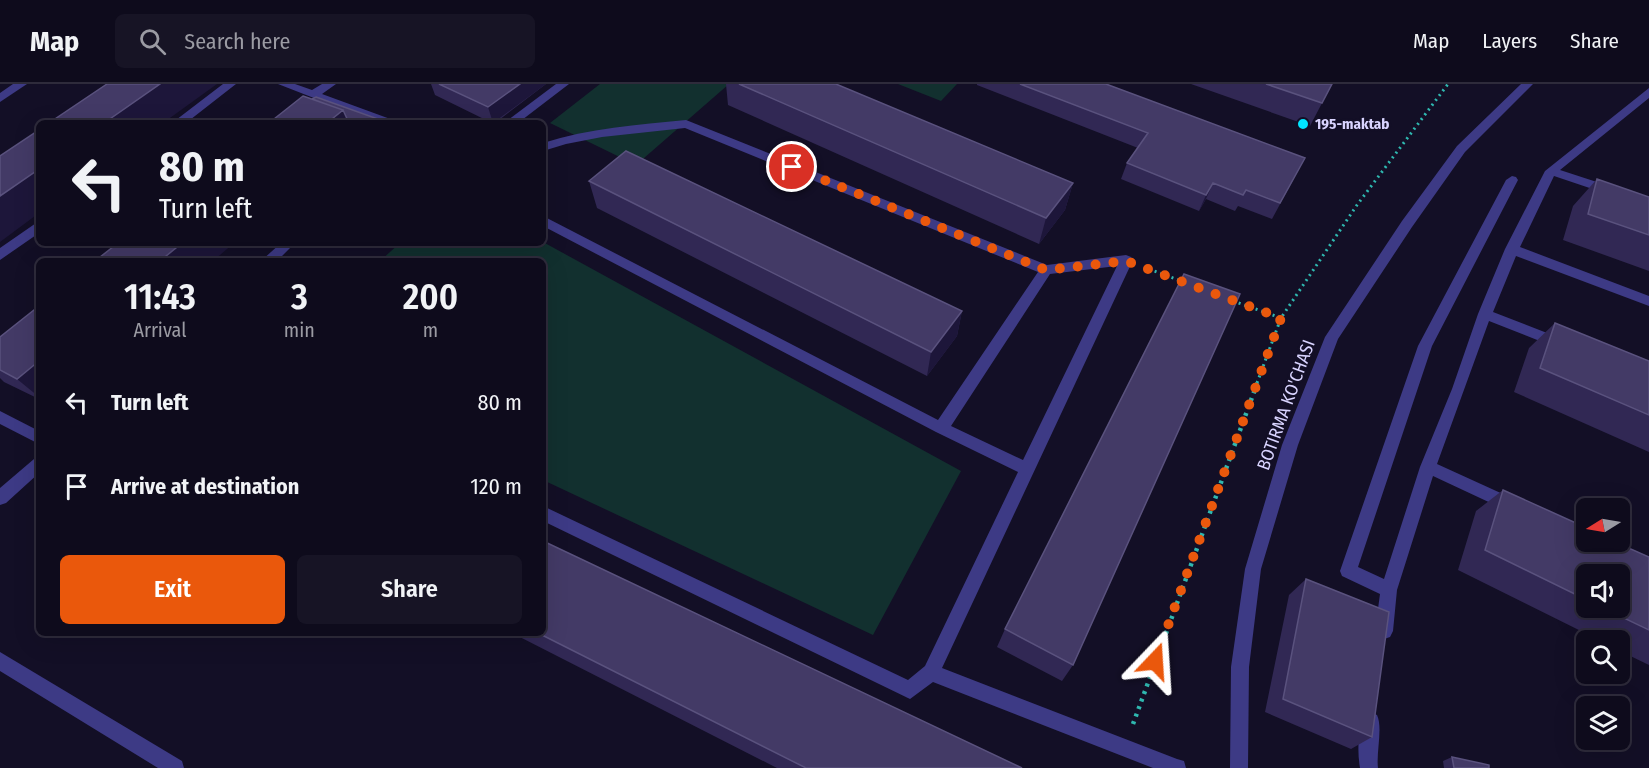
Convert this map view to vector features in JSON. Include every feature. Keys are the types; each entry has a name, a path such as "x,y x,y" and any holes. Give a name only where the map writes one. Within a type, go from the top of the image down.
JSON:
{"street":[{"path":"0,98 21,84"},
{"path":"182,120 230,84"},
{"path":"284,84 381,120"},
{"path":"312,95 330,84"},
{"path":"514,120 563,84"},
{"name":"BOTIRMA KO'CHASI","path":"1239,768 1240,667 1253,569 1290,445 1324,353 1332,337 1407,224 1461,149 1527,84"},
{"path":"1382,641 1389,590 1428,467 1485,314 1512,249 1551,171 1649,92"},
{"path":"546,146 602,133 686,124 1046,270 1126,261"},
{"path":"1551,171 1649,204"},
{"path":"1389,590 1348,571 1425,346 1512,180"},
{"path":"546,222 941,428 1026,469"},
{"path":"0,255 36,228"},
{"path":"272,258 286,246"},
{"path":"1512,249 1649,301"},
{"path":"546,514 910,690 931,672 1126,261"},
{"path":"941,428 1046,270"},
{"path":"1485,314 1572,350"},
{"path":"0,417 36,436"},
{"path":"0,498 36,467"},
{"path":"1428,467 1523,511"},
{"path":"0,661 175,768"},
{"path":"931,672 1177,768"},
{"path":"1369,768 1367,753 1373,708"}],"path":[{"path":"1124,747 1281,318 1357,205 1448,84"},
{"path":"1126,261 1192,285"},
{"path":"1226,298 1281,318"}],"green space":[{"path":"600,84 729,84 636,165 550,123"},
{"path":"898,84 957,84 941,101"},
{"path":"546,244 961,471 873,635 546,481 546,258 383,258 397,246 546,246"}],"building":[{"path":"107,84 160,84 108,120 53,120"},
{"path":"439,84 520,84 488,107"},
{"path":"739,84 836,84 1073,183 1046,218"},
{"path":"1020,84 1106,84 1305,158 1280,203 1246,190 1243,195 1213,183 1206,195 1127,163 1148,133"},
{"path":"1266,84 1332,84 1322,103"},
{"path":"303,96 343,110 331,120 273,120"},
{"path":"316,97 381,120 348,120 343,110 312,99"},
{"path":"36,132 36,171 0,196 0,156"},
{"path":"626,151 962,311 931,352 589,181"},
{"path":"1597,179 1649,197 1649,235 1588,214"},
{"path":"114,246 178,246 164,258 99,258"},
{"path":"1184,274 1240,294 1073,665 1005,629"},
{"path":"36,308 36,363 17,379 0,370 0,337"},
{"path":"1555,323 1649,361 1649,415 1540,368"},
{"path":"1503,490 1576,523 1576,552 1630,552 1630,549 1649,557 1649,630 1624,618 1630,618 1630,564 1576,564 1576,595 1485,550"},
{"path":"546,542 1022,768 806,768 544,636 546,636"},
{"path":"1306,579 1389,612 1372,737 1283,699"},
{"path":"1452,757 1489,765 1489,768 1454,768"}],"place":[{"name":"195-maktab","path":"1303,124"}],"route":[{"path":"792,167 1046,270 1126,261 1281,318 1155,661"}]}
